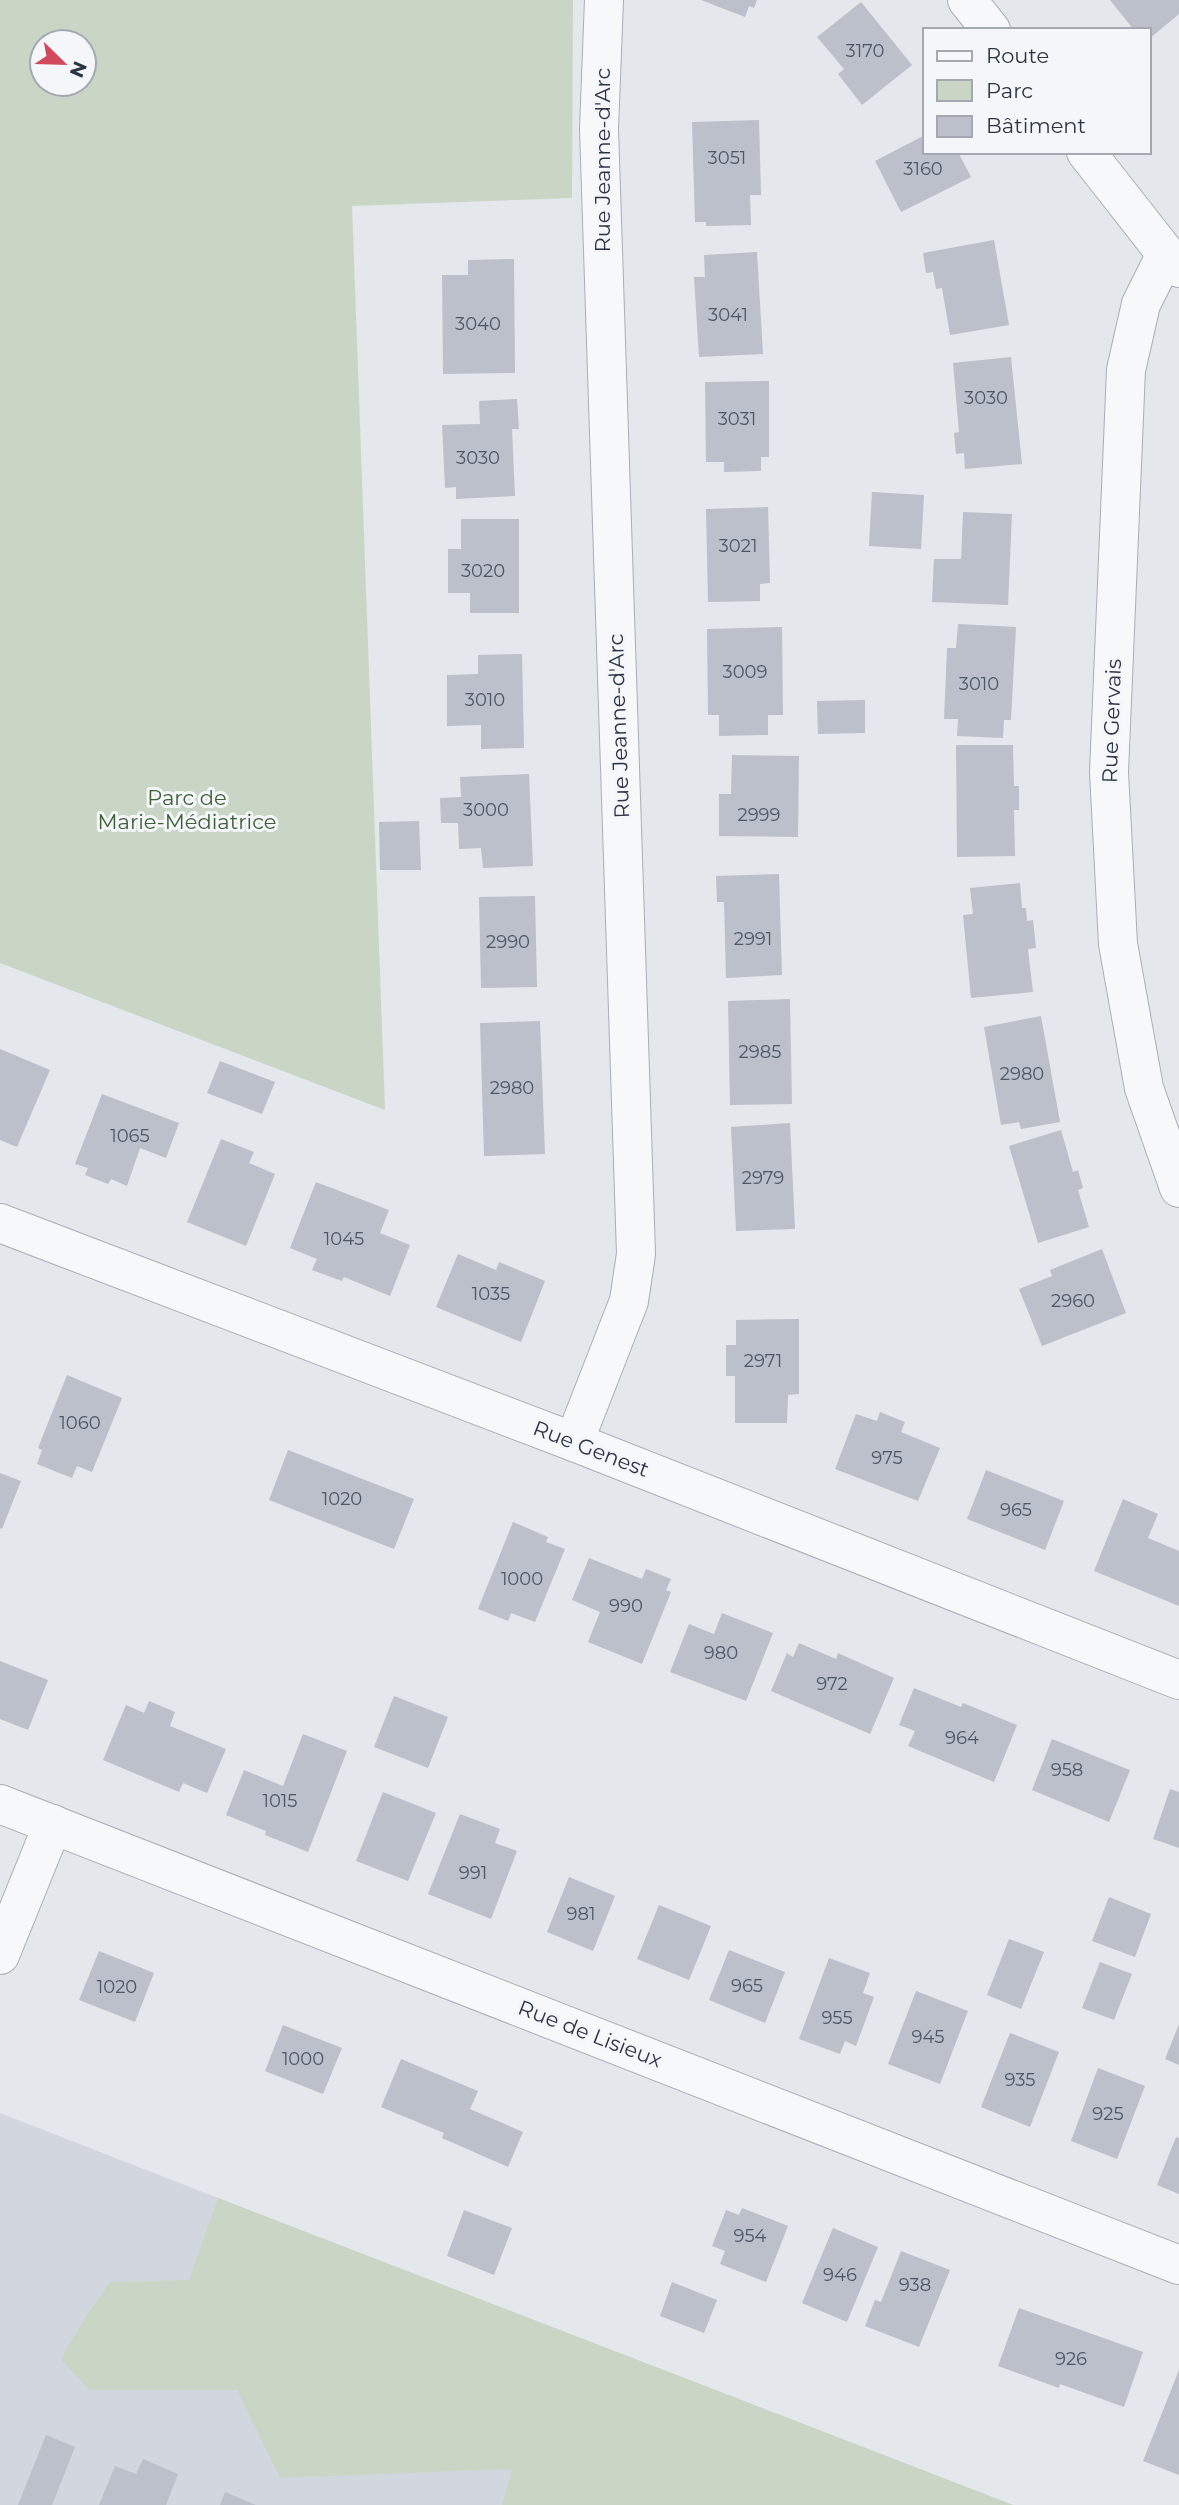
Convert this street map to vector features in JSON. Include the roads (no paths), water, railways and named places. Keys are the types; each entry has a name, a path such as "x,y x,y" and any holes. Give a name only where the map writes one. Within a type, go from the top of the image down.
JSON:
{"street":[{"name":"Rue Jeanne-d'Arc","path":"574,1442 629,1301 636,1254 599,129 604,0"},
{"path":"968,0 989,28"},
{"path":"1088,154 1172,261"},
{"name":"Rue Gervais","path":"1172,261 1141,304 1126,370 1109,772 1118,944 1144,1088 1179,1188"},
{"name":"Rue Genest","path":"0,1223 574,1442 1179,1680"},
{"name":"Rue de Lisieux","path":"0,1804 1179,2265"},
{"path":"0,1955 52,1824"}],"park label":[{"name":"Parc de Marie-Médiatrice","path":"187,810"}]}
